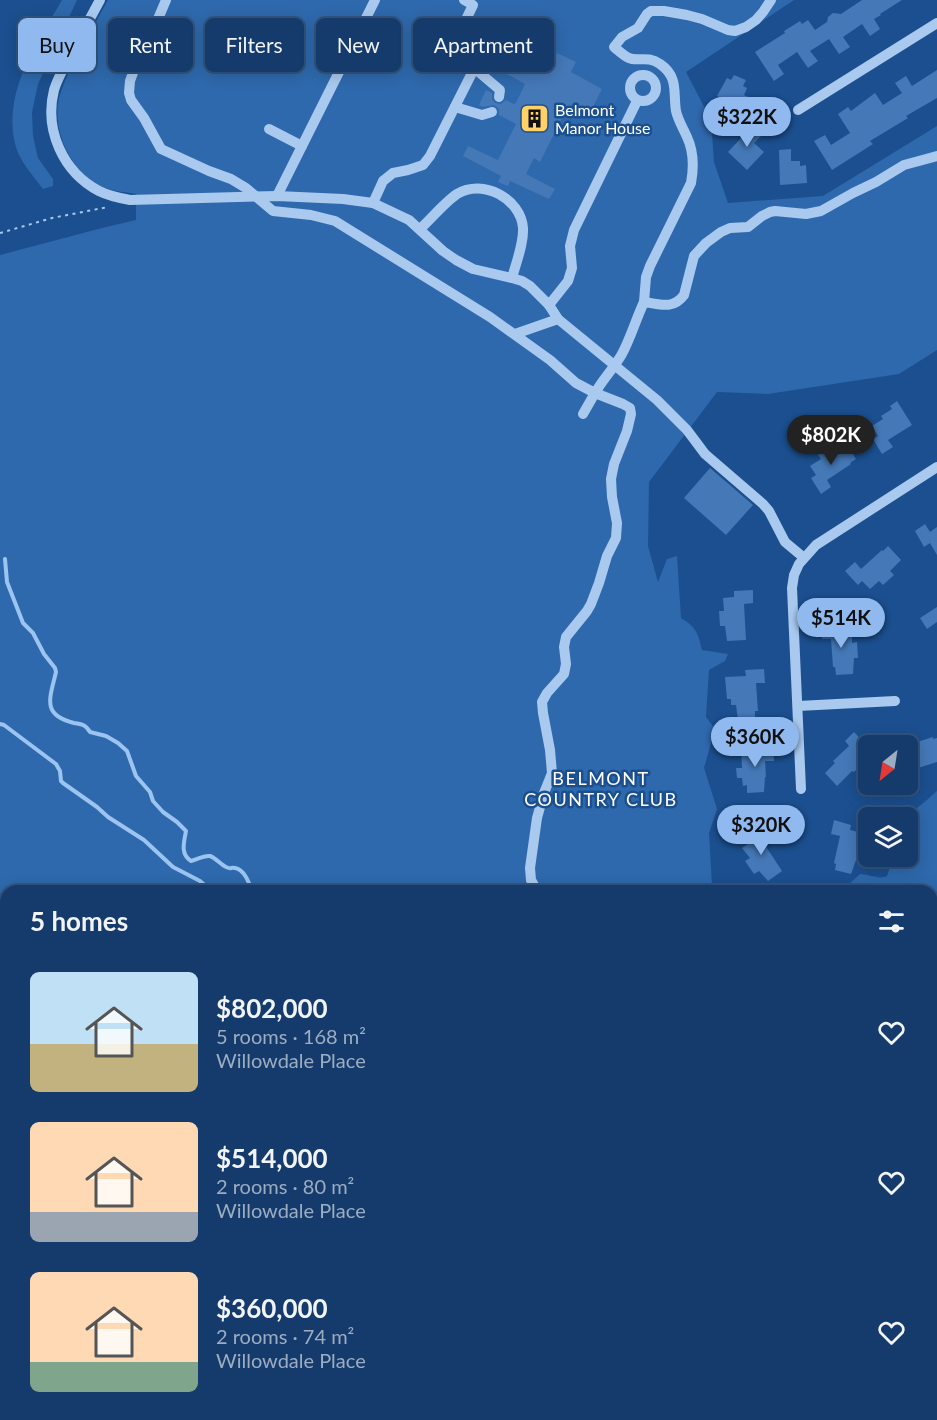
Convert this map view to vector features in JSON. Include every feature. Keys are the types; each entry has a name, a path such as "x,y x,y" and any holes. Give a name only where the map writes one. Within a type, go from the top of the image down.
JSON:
{"street":[{"path":"100,0 60,75 51,112 54,135 59,150 66,162 87,184 100,192 130,200 256,196 343,199 373,203 399,215 420,229 456,260 473,269 512,278 530,286 549,305 558,319 657,400 687,430 705,454 763,504 769,511 784,542 803,557"},
{"path":"166,0 152,33 142,48 130,81 129,93 161,149 231,179 246,188 273,211 311,215 335,221 490,317 550,360 576,383 630,408 631,414 627,430 614,464 611,479 617,523 616,538 607,556 594,598 587,611 566,637 564,674 542,702 552,773 535,826 530,868 534,885"},
{"path":"278,196 375,0"},
{"path":"464,0 473,5 467,18"},
{"path":"583,414 632,334 644,302 646,277 650,266 691,183 693,171 694,159 690,142 679,122 675,86 667,70 662,64 648,59 631,60 614,47 622,37 638,28 651,11 687,15 735,31 756,20 771,0"},
{"path":"798,110 937,23"},
{"path":"373,203 383,181 393,173 423,165 430,156 472,72"},
{"path":"479,72 500,90 499,97"},
{"path":"549,305 568,281 572,268 570,246 574,230 638,101"},
{"path":"455,107 482,116 492,111"},
{"path":"268,129 302,146"},
{"path":"644,302 665,305 674,304 680,300 684,295 694,256 721,232 730,228 748,227 770,212 806,214 821,211 904,165 937,156"},
{"path":"420,229 457,194 478,189 490,190 502,195 518,213 524,230 512,278"},
{"path":"515,334 558,319"},
{"path":"801,789 792,588 794,575 803,557 816,544 937,467"},
{"path":"798,706 895,701"}],"path":[{"path":"0,232 52,218 115,206"}],"shaded area":[{"path":"62,0 77,0 69,18 52,18"},
{"path":"108,0 794,0 686,72 711,120 714,162 728,203 823,196 937,126 937,350 899,374 768,394 717,392 649,482 648,546 658,582 667,559 677,556 681,618 696,631 702,650 728,654 725,661 709,670 706,717 715,729 704,768 717,809 709,833 712,885 0,885 0,255 136,220 136,194 104,188 89,179 65,147 58,121 58,107 69,72 96,72 96,21"},
{"path":"23,72 44,72 38,84 32,112 33,136 38,158 53,179 53,186 43,189 17,150 13,130 13,110"},
{"path":"937,791 937,885 848,885 860,874 881,877 887,876 890,867 918,867 918,807"}],"building":[{"path":"862,0 902,0 874,19 880,29 870,36 862,24 843,37 850,47 839,54 829,39 810,51 818,61 808,68 797,52 778,65 784,74 774,81 755,52 800,21 802,24 808,20 815,30 827,22 828,17 833,13 841,14"},
{"name":"Belmont Manor House","path":"557,53 576,62 571,72 602,89 590,113 572,104 567,113 565,112 540,162 534,158 526,174 555,189 549,199 510,181 508,186 498,182 501,176 463,156 468,146 498,160 516,124 499,115 499,109 494,105 483,107 479,105 486,90 492,93 495,103 501,104 506,100 516,103 525,84 507,74 508,72 554,72 554,59"},
{"path":"937,70 937,98 906,116 908,118 870,141 873,144 832,170 814,141 825,135 831,145 850,133 838,114 848,107 851,111 875,93 883,105 902,93 895,83 906,76 912,86"},
{"path":"734,75 746,80 743,86 747,88 744,95 754,100 748,112 717,96 727,78 731,80"},
{"path":"753,125 763,134 754,143 764,152 747,170 728,152"},
{"path":"791,149 791,161 800,161 800,166 806,165 807,183 780,185 779,150"},
{"path":"897,401 912,425 888,440 893,447 882,454 873,439 878,436 872,426 883,419 881,416 892,409 890,406"},
{"path":"847,444 856,459 827,480 831,487 821,494 811,478 816,475 810,466 821,459 818,455 830,447 833,451"},
{"path":"710,468 753,505 726,535 684,498"},
{"path":"925,524 930,532 937,527 937,555 930,543 924,547 915,531"},
{"path":"888,546 901,560 890,571 894,575 883,585 879,581 870,589 862,581 858,585 845,571 855,562 861,569"},
{"path":"753,590 753,603 744,604 746,640 727,641 725,626 720,626 719,611 724,611 723,598 734,597 734,591"},
{"path":"937,607 937,622 927,629 920,618"},
{"path":"840,625 840,631 852,631 852,643 857,642 858,658 854,658 853,674 836,675 835,667 833,667 831,639 822,639 822,626"},
{"path":"764,669 765,683 756,683 758,711 755,711 755,719 738,720 736,705 731,705 731,699 727,699 725,677 746,676 745,670"},
{"path":"854,732 858,736 858,768 837,786 825,773 835,763 833,761 849,746 845,741"},
{"path":"937,738 937,762 918,768 918,742"},
{"path":"773,747 774,761 765,761 764,792 747,793 747,785 743,786 742,778 737,778 736,768 742,768 741,748"},
{"path":"834,820 851,825 850,830 858,832 858,860 856,860 851,874 835,870 836,864 834,863 840,836 831,834"},
{"path":"763,826 770,837 763,842 782,871 768,881 759,871 754,874 745,861 750,858 742,848 751,842 748,837"}],"waterway":[{"path":"5,559 7,582 23,623 33,633 44,654 55,668 50,697 52,710 64,720 84,725 90,732 106,736 127,751 136,776 150,792 153,801 186,831 185,855 191,861 210,856 226,867 241,871 249,885"},
{"path":"0,724 56,764 63,783 108,817 144,840 173,867 204,885"}],"place":[{"name":"Belmont Manor House","path":"534,118"}],"district":[{"name":"BELMONT COUNTRY CLUB","path":"601,788"}]}
